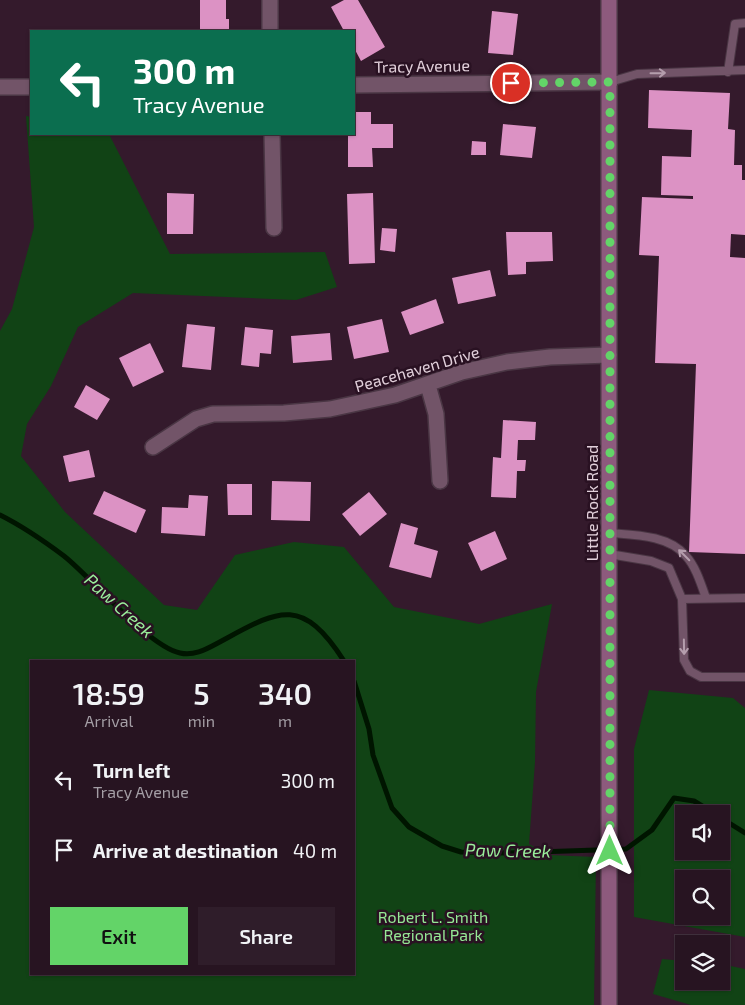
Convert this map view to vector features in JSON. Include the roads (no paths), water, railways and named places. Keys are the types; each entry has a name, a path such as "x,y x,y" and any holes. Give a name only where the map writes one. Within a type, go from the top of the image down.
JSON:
{"main road":[{"name":"Little Rock Road","path":"608,0 610,82 609,1005"}],"street":[{"path":"270,0 270,30"},
{"name":"Tracy Avenue","path":"355,85 610,82"},
{"path":"0,87 30,86"},
{"path":"272,135 274,228"},
{"name":"Peacehaven Drive","path":"153,447 196,419 213,414 284,413 330,409 386,398 462,372 508,362 550,357 609,355"},
{"path":"428,385 436,414 440,481"}],"lane":[{"path":"728,72 734,24 745,23"},
{"path":"610,82 637,74 745,70"},
{"path":"610,532 640,536 668,543 686,555 696,571 706,598"},
{"path":"610,554 651,561 668,568 682,599 684,660 690,671 701,677 745,677"},
{"path":"682,599 745,598"}],"waterway":[{"name":"Paw Creek","path":"0,515 33,534 64,556 120,610 152,638 167,648 185,654 199,652 255,623 271,617 286,615 300,617 314,625 328,639 343,660"},
{"name":"Paw Creek","path":"355,684 369,729 373,755 392,808 409,827 442,846 461,852 505,853 626,849 652,830 674,798 694,801 700,805"},
{"name":"Paw Creek","path":"730,824 745,833"}],"park label":[{"name":"Robert L. Smith Regional Park","path":"433,926"}]}
